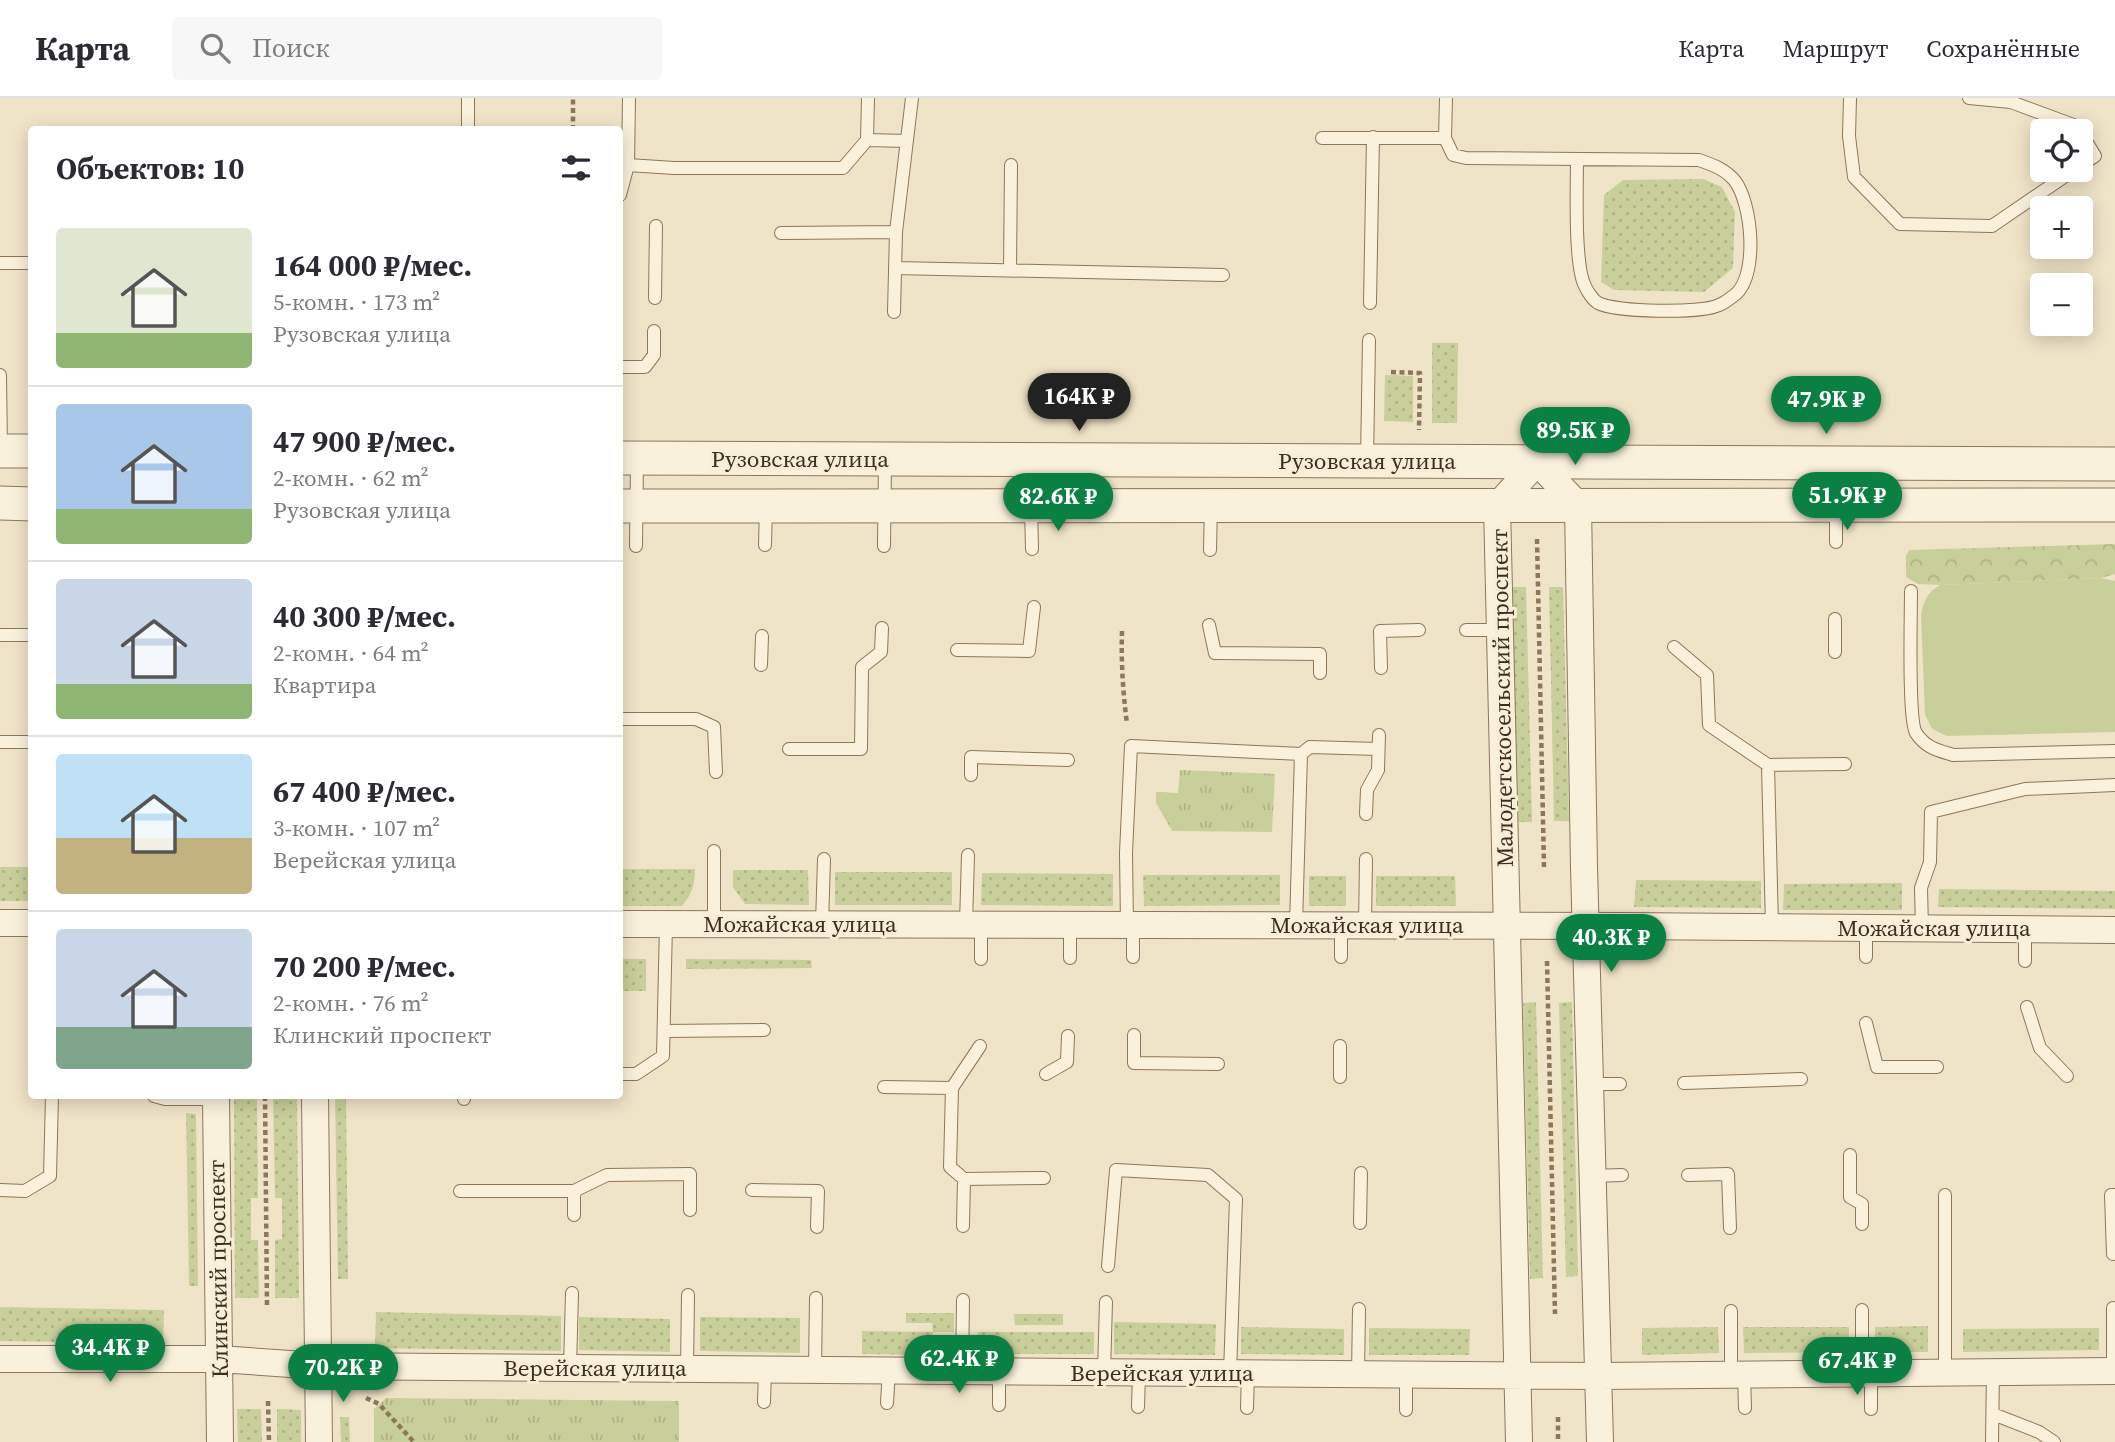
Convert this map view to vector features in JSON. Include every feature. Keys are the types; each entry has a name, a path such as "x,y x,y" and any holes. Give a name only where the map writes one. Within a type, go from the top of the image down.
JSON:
{"street":[{"path":"0,451 28,451"},
{"name":"Рузовская улица","path":"628,458 2115,464"},
{"path":"1537,462 1578,505 1600,1442"},
{"name":"Малодетскосельский проспект","path":"1519,1442 1497,506 1537,462"},
{"path":"0,503 28,504"},
{"name":"Рузовская улица","path":"628,506 2115,505"},
{"path":"0,923 28,923"},
{"name":"Можайская улица","path":"623,924 2115,930"},
{"name":"Клинский проспект","path":"216,1099 220,1442"},
{"path":"315,1099 320,1442"},
{"name":"Верейская улица","path":"0,1359 219,1359 319,1366 1599,1376 2114,1371"}],"lane":[{"path":"468,98 468,126"},
{"path":"623,184 628,165 629,98"},
{"path":"628,165 674,168 843,168 867,140 868,98"},
{"path":"894,312 896,232 912,98"},
{"path":"1446,98 1445,138 1453,155 1466,158 1699,160 1721,168 1736,182 1745,202 1750,226 1747,272 1738,292 1719,306 1694,311 1617,308 1597,302 1584,285 1579,267 1577,159"},
{"path":"1850,98 1849,136 1854,177 1900,225 1992,226 2056,182"},
{"path":"1969,98 2011,103 2057,119"},
{"path":"1322,138 1445,138"},
{"path":"1370,303 1373,138"},
{"path":"867,140 907,141"},
{"path":"1010,270 1011,164"},
{"path":"654,298 656,226"},
{"path":"781,233 896,232"},
{"path":"0,263 28,263"},
{"path":"895,268 1223,275"},
{"path":"623,367 645,368 654,355 654,331"},
{"path":"1367,461 1369,340"},
{"path":"0,375 0,451"},
{"path":"628,458 628,506 636,546"},
{"path":"884,546 885,460"},
{"path":"1836,505 1836,542"},
{"path":"1031,506 1032,549"},
{"path":"1210,550 1211,506"},
{"path":"765,545 766,507"},
{"path":"1910,591 1914,731 1929,748 1952,755 2115,751"},
{"path":"957,650 1030,651 1034,607"},
{"path":"1835,620 1835,652"},
{"path":"1209,625 1215,653 1320,654 1320,673"},
{"path":"789,749 861,749 862,667 881,652 882,628"},
{"path":"1381,668 1380,631 1419,630"},
{"path":"1466,630 1500,630"},
{"path":"0,635 28,635"},
{"path":"761,665 762,636"},
{"path":"1674,647 1707,675 1709,725 1768,765 1845,764"},
{"path":"623,719 696,719 714,727 716,772"},
{"path":"1366,814 1367,790 1378,770 1379,735"},
{"path":"0,742 28,742"},
{"path":"1133,957 1126,853 1131,746 1301,754 1319,744 1378,749"},
{"path":"827,749 827,764"},
{"path":"1296,925 1301,754"},
{"path":"971,775 971,757 1068,760"},
{"path":"1768,765 1772,927"},
{"path":"1922,928 1921,888 1930,862 1931,812 2025,789 2115,785"},
{"path":"714,851 714,924"},
{"path":"968,855 973,924 981,959"},
{"path":"822,924 824,859"},
{"path":"1341,957 1353,925 1366,859"},
{"path":"623,1074 636,1074 663,1056 666,924"},
{"path":"1070,925 1070,958"},
{"path":"1866,928 1866,957"},
{"path":"2025,929 2025,961"},
{"path":"2027,1007 2040,1048 2067,1076"},
{"path":"1866,1024 1877,1067 1937,1067"},
{"path":"664,1031 764,1030"},
{"path":"1134,1035 1134,1063 1218,1064"},
{"path":"1046,1074 1067,1062 1068,1036"},
{"path":"980,1046 952,1088 950,1167 964,1179 1044,1178"},
{"path":"1340,1046 1340,1077"},
{"path":"1684,1083 1801,1079"},
{"path":"1592,1084 1620,1084"},
{"path":"884,1087 952,1088"},
{"path":"0,1190 26,1191 50,1176 52,1099"},
{"path":"1850,1156 1850,1197 1861,1204 1862,1224"},
{"path":"1108,1266 1116,1170 1208,1175 1236,1199 1239,1373 1247,1408"},
{"path":"1360,1223 1361,1173"},
{"path":"460,1191 574,1191 607,1175 690,1174 690,1210"},
{"path":"1688,1175 1728,1174 1730,1227"},
{"path":"1593,1176 1622,1175"},
{"path":"964,1179 964,1226"},
{"path":"574,1191 574,1215"},
{"path":"752,1191 818,1191 817,1227"},
{"path":"1945,1195 1945,1372"},
{"path":"2113,1254 2111,1195 2115,1195"},
{"path":"570,1368 572,1293"},
{"path":"687,1369 688,1295"},
{"path":"815,1370 816,1298"},
{"path":"962,1371 963,1300"},
{"path":"1104,1372 1106,1302"},
{"path":"2113,1308 2114,1371"},
{"path":"1358,1374 1359,1309"},
{"path":"1862,1310 1871,1409"},
{"path":"1731,1311 1737,1374 1745,1408"},
{"path":"764,1402 765,1370"},
{"path":"887,1403 889,1370"},
{"path":"999,1371 999,1405"},
{"path":"1139,1372 1139,1407"},
{"path":"1992,1442 1993,1372"},
{"path":"1406,1374 1406,1410"},
{"path":"1993,1414 2039,1432 2054,1442"}],"path":[{"path":"573,98 573,126"},
{"path":"1369,371 1420,373 1419,432"},
{"path":"1537,538 1544,867"},
{"path":"1122,631 1121,675 1125,687 1131,746"},
{"path":"1547,961 1555,1314"},
{"path":"265,1099 267,1307"},
{"path":"268,1401 269,1442"},
{"path":"379,1404 414,1442"},
{"path":"1558,1416 1558,1442"}],"green space":[{"path":"1703,179 1722,187 1735,212 1733,268 1704,292 1614,290 1601,282 1604,195 1623,180"},
{"path":"1432,343 1458,343 1457,423 1432,423"},
{"path":"1385,375 1413,376 1413,422 1384,421"},
{"path":"2115,544 2115,574 2101,578 1940,585 1918,584 1906,577 1906,556 1909,550"},
{"path":"2101,578 2115,581 2115,732 1947,736 1932,729 1925,715 1921,616 1924,602 1932,591 1940,585"},
{"path":"1512,587 1526,587 1532,822 1518,822"},
{"path":"1549,587 1563,587 1569,821 1554,821"},
{"path":"1180,770 1275,774 1272,832 1172,831 1156,803 1156,792 1178,793"},
{"path":"0,867 28,867 28,901 0,901"},
{"path":"623,869 695,869 691,893 682,906 623,906"},
{"path":"733,870 808,870 809,905 745,904 733,887"},
{"path":"835,872 952,872 952,905 835,905"},
{"path":"982,873 1113,874 1113,906 981,905"},
{"path":"1143,875 1280,875 1280,905 1144,906"},
{"path":"1309,876 1346,876 1346,906 1309,906"},
{"path":"1376,876 1455,876 1456,906 1376,906"},
{"path":"1636,880 1761,881 1761,908 1634,907"},
{"path":"1902,883 1902,910 1783,910 1784,884"},
{"path":"1939,889 2115,891 2115,909 1938,907"},
{"path":"623,959 646,959 646,991 623,991"},
{"path":"686,959 811,960 812,968 686,969"},
{"path":"1536,1002 1543,1278 1530,1279 1523,1003"},
{"path":"1572,1002 1578,1276 1566,1277 1559,1003"},
{"path":"234,1099 257,1099 258,1198 251,1198 251,1240 258,1240 259,1298 235,1298"},
{"path":"273,1099 297,1099 299,1298 275,1298 275,1240 282,1239 282,1198 275,1198"},
{"path":"335,1099 346,1099 348,1279 338,1279"},
{"path":"186,1113 196,1114 198,1286 189,1286"},
{"path":"0,1307 164,1310 163,1344 145,1344 145,1339 140,1339 140,1343 0,1341"},
{"path":"376,1312 561,1316 561,1351 375,1348"},
{"path":"906,1313 954,1313 954,1332 933,1332 932,1323 906,1323"},
{"path":"1014,1314 1063,1314 1063,1325 1015,1325"},
{"path":"579,1317 670,1319 670,1352 579,1350"},
{"path":"700,1317 800,1318 800,1353 700,1351"},
{"path":"1114,1322 1216,1324 1215,1355 1114,1354"},
{"path":"1928,1326 1928,1352 1875,1352 1875,1327"},
{"path":"1241,1327 1344,1329 1344,1355 1241,1354"},
{"path":"1718,1327 1719,1353 1642,1355 1642,1328"},
{"path":"1743,1327 1849,1327 1849,1352 1744,1353"},
{"path":"1369,1328 1470,1329 1469,1355 1369,1355"},
{"path":"2099,1328 2099,1350 1963,1352 1963,1329"},
{"path":"862,1331 933,1332 932,1355 862,1354"},
{"path":"978,1332 1094,1332 1094,1354 978,1354"},
{"path":"386,1398 679,1401 679,1442 374,1442 374,1409"},
{"path":"237,1409 261,1409 262,1442 238,1442"},
{"path":"277,1409 301,1410 301,1442 277,1442"},
{"path":"340,1417 349,1417 350,1442 341,1442"}]}
